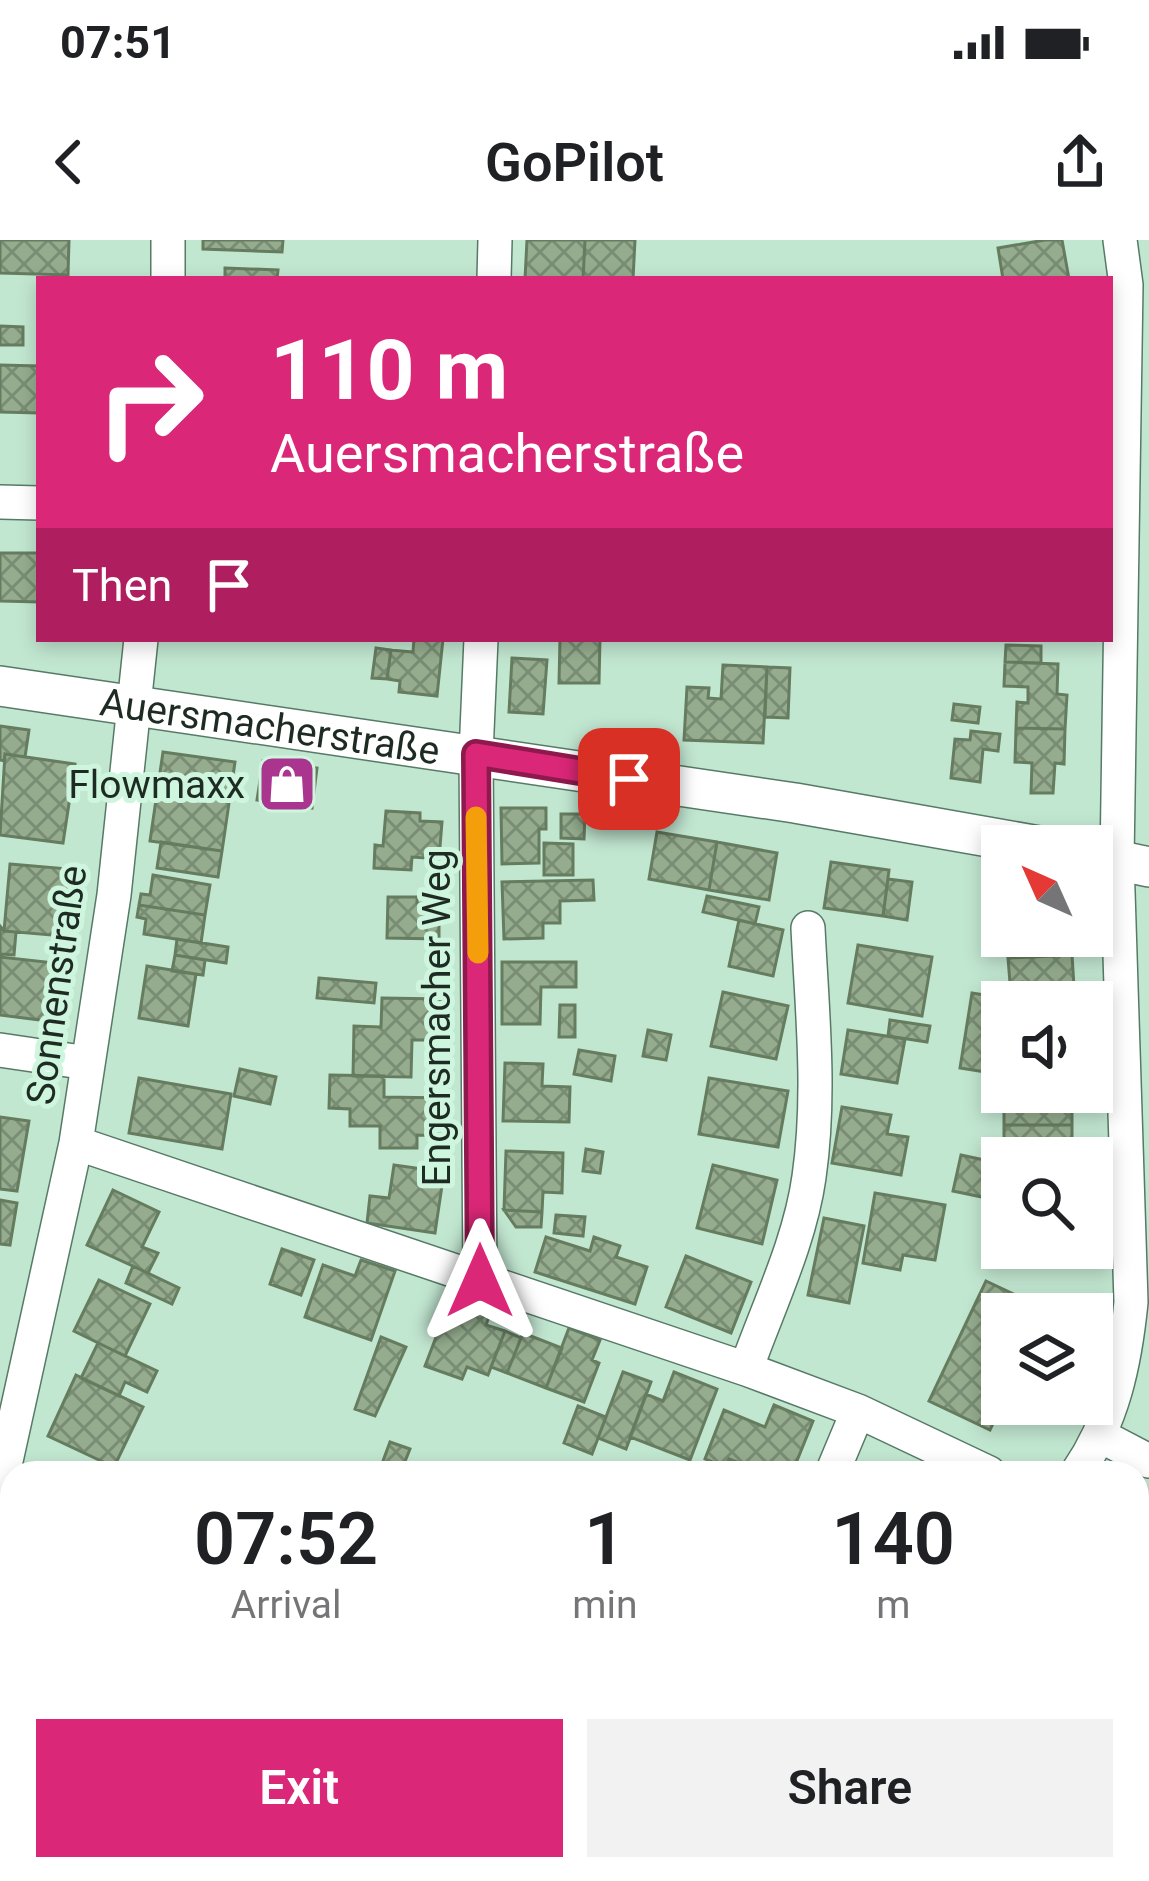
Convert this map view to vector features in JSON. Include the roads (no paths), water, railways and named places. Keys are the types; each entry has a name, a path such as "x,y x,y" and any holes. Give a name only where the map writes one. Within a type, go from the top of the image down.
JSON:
{"street":[{"path":"168,240 168,276"},
{"path":"494,276 495,240"},
{"path":"1084,1461 1118,1390 1131,1302 1119,861 1126,285 1120,240"},
{"path":"0,502 36,502"},
{"name":"Sonnenstraße","path":"3,1461 8,1402 76,1143 114,895 141,642"},
{"name":"Engersmacher Weg","path":"480,1281 476,754 481,642"},
{"name":"Auersmacherstraße","path":"0,686 795,802 981,836"},
{"path":"746,1369 796,1231 809,1180 817,1095 808,928"},
{"path":"0,1050 88,1063"},
{"path":"76,1143 746,1369 858,1412 963,1461"},
{"path":"837,1461 858,1412"},
{"path":"1099,1435 1149,1461"}],"place":[{"name":"Flowmaxx","path":"287,784"}]}
